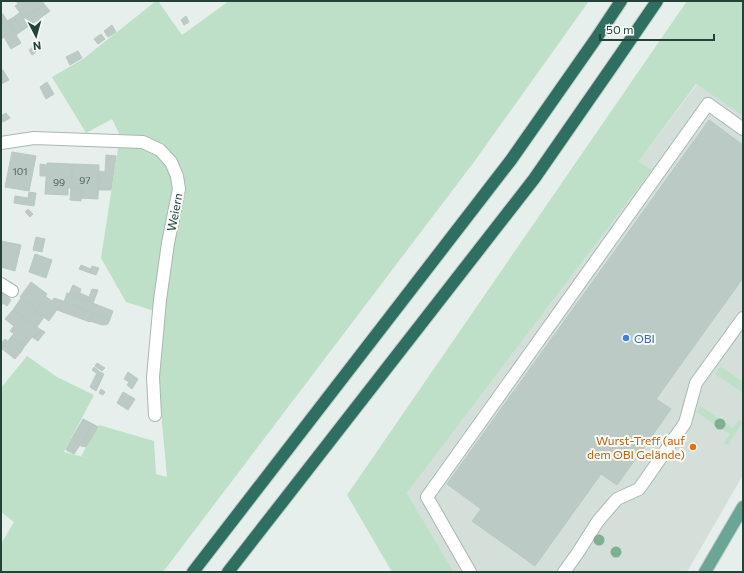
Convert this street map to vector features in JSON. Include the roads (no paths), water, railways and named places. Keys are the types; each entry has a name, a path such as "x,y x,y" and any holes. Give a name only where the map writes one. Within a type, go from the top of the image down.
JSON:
{"highway":[{"path":"193,572 511,160 621,1"},
{"path":"228,572 534,179 657,1"}],"main road":[{"path":"706,572 743,507"}],"street":[{"path":"470,572 427,497 708,104 743,129"},
{"name":"Weiern","path":"1,143 34,138 143,142 160,150 171,162 178,176 179,189 168,243 160,300 153,377 155,416"},
{"path":"1,284 12,291"},
{"path":"564,572 598,521 617,499 639,489 685,423 696,382 743,318"}],"place":[{"name":"OBI","path":"626,338"},
{"name":"Wurst-Treff (auf dem OBI Gelände)","path":"693,447"}]}
